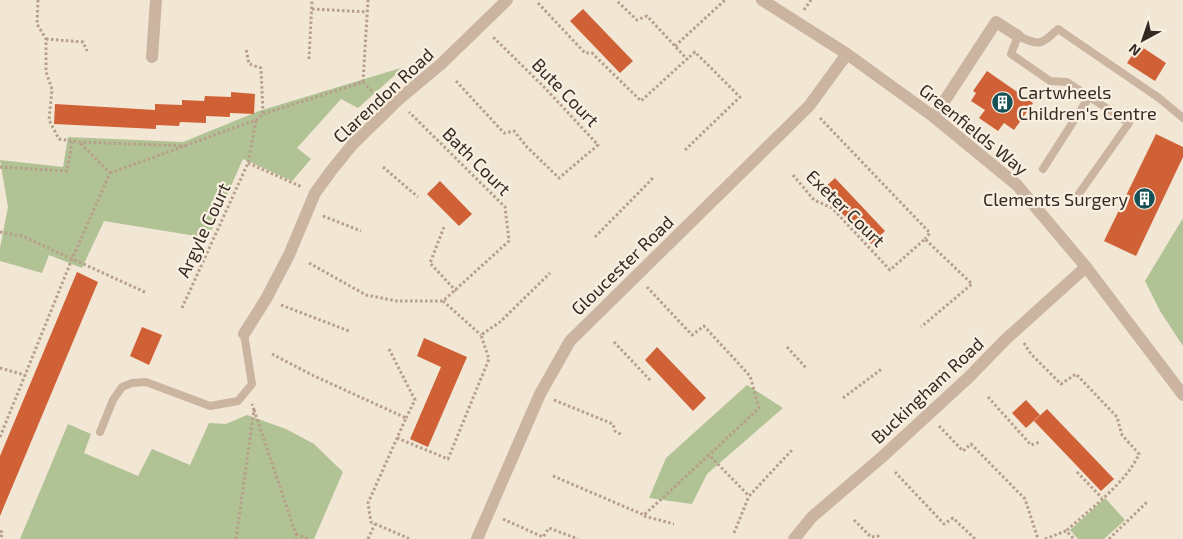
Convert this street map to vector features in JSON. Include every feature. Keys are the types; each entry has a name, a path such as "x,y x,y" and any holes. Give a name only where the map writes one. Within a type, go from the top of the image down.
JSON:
{"street":[{"path":"152,57 156,0"},
{"name":"Clarendon Road","path":"244,334 266,299 289,255 315,193 352,145 441,64 507,0"},
{"name":"Greenfields Way","path":"762,0 847,54 934,117 1017,185 1086,267 1183,395"},
{"path":"934,117 996,22 1018,36"},
{"name":"Gloucester Road","path":"477,539 540,394 570,341 809,106 847,54"},
{"name":"Buckingham Road","path":"794,539 812,517 882,457 969,377 1016,330 1086,267"}],"lane":[{"path":"1078,195 1129,123 1067,82 1050,81 1011,54 1018,36 1034,43 1045,41 1058,29 1159,98 1183,118"},
{"path":"1043,169 1089,97"},
{"path":"100,432 113,400 122,387 132,382 146,382 210,406 238,401 252,384 244,334"}],"path":[{"path":"38,0 37,24 46,39 46,72 52,89 49,120 59,139 72,142 188,146"},
{"path":"309,59 312,0"},
{"path":"362,82 368,0"},
{"path":"616,0 637,20 648,16 687,59"},
{"path":"675,46 725,0"},
{"path":"538,3 585,53 592,53 641,100 695,52 740,97 685,150"},
{"path":"312,9 367,12"},
{"name":"Bute Court","path":"456,81 504,133 514,131 527,147 560,178 598,145 545,88 480,25"},
{"path":"46,39 83,42 87,51"},
{"path":"246,49 249,64 261,68 263,114"},
{"path":"362,82 394,105"},
{"path":"0,437 72,259 110,173 256,120 263,114 362,82"},
{"name":"Bath Court","path":"394,105 505,208 509,241 443,302"},
{"path":"809,106 930,233 925,239 972,284 921,327"},
{"name":"Argyle Court","path":"182,308 248,163 256,120"},
{"path":"0,166 67,171 72,142"},
{"path":"79,142 110,173"},
{"path":"248,163 315,193"},
{"path":"383,167 418,197"},
{"name":"Exeter Court","path":"793,175 814,200 832,208 890,270 925,239"},
{"path":"594,237 654,177"},
{"path":"308,211 361,231"},
{"path":"444,227 430,263 456,291"},
{"path":"0,232 22,236 147,293"},
{"path":"309,263 366,295 397,301 443,302 481,336 489,359 448,459 397,438"},
{"path":"481,336 500,322 550,273"},
{"path":"636,276 692,335 704,326 750,376 759,408 644,516"},
{"path":"266,299 349,332"},
{"path":"1016,330 1031,354 1061,384 1076,374 1117,417 1122,436 1139,454 1129,471 1066,531 1045,539"},
{"path":"614,342 650,380"},
{"path":"787,347 807,368"},
{"path":"389,349 415,400 368,503 371,522 410,539"},
{"path":"272,354 312,375 406,418"},
{"path":"0,368 25,375"},
{"path":"844,398 883,368"},
{"path":"247,391 296,534 296,539"},
{"path":"540,394 614,424 615,431 622,435"},
{"path":"988,397 1032,444 1040,442"},
{"path":"236,539 254,410"},
{"path":"930,412 942,429 963,451 971,444 1025,499 1038,539"},
{"path":"734,533 749,496 792,450"},
{"path":"709,455 749,496"},
{"path":"894,472 944,524 953,518 975,539"},
{"path":"1077,472 1102,498"},
{"path":"554,476 644,516 674,524"},
{"path":"1108,539 1147,502"},
{"path":"488,513 543,537 550,528 578,539"},
{"path":"854,520 870,536 878,536 880,539"},
{"path":"368,539 375,524"},
{"path":"0,531 2,532 1,539"},
{"path":"1066,531 1074,539"},
{"path":"296,534 308,539"}],"green space":[{"path":"404,67 358,108 341,99 297,148 311,159 292,181 243,159 208,238 104,221 82,268 49,255 42,273 0,261 0,248 8,207 0,160 63,167 68,137 183,142 259,111"},
{"path":"1183,218 1183,346 1160,311 1145,281"},
{"path":"747,385 783,408 707,474 692,504 649,498 666,458"},
{"path":"247,415 286,429 314,444 343,472 314,539 20,539 68,424 91,434 84,453 138,476 152,449 190,465 209,423 226,424"},
{"path":"1105,498 1125,520 1104,539 1078,539 1070,530"}],"building":[{"path":"583,9 633,61 620,73 570,21"},
{"path":"1139,45 1166,63 1155,81 1127,63"},
{"name":"Cartwheels Children's Centre","path":"987,71 1033,103 1014,130 1004,123 998,131 979,118 985,110 971,101 976,93 973,91"},
{"path":"231,92 255,94 254,114 230,113 230,117 206,116 206,123 180,122 179,126 156,125 156,129 54,124 55,104 155,110 155,104 182,105 182,100 204,101 205,96 231,97"},
{"name":"Clements Surgery","path":"1156,134 1183,147 1183,157 1136,256 1104,241"},
{"path":"835,178 885,231 871,244 821,191"},
{"path":"440,181 472,214 459,226 427,194"},
{"path":"77,272 98,282 0,516 0,456"},
{"path":"142,327 162,335 149,365 130,356"},
{"path":"424,338 467,357 428,447 410,439 441,367 417,356"},
{"path":"657,347 706,398 693,411 645,360"},
{"path":"1026,400 1040,415 1026,428 1012,413"},
{"path":"1047,409 1114,479 1101,491 1034,421"}],"place":[{"name":"Cartwheels Children's Centre","path":"1002,102"},
{"name":"Clements Surgery","path":"1144,199"}]}
